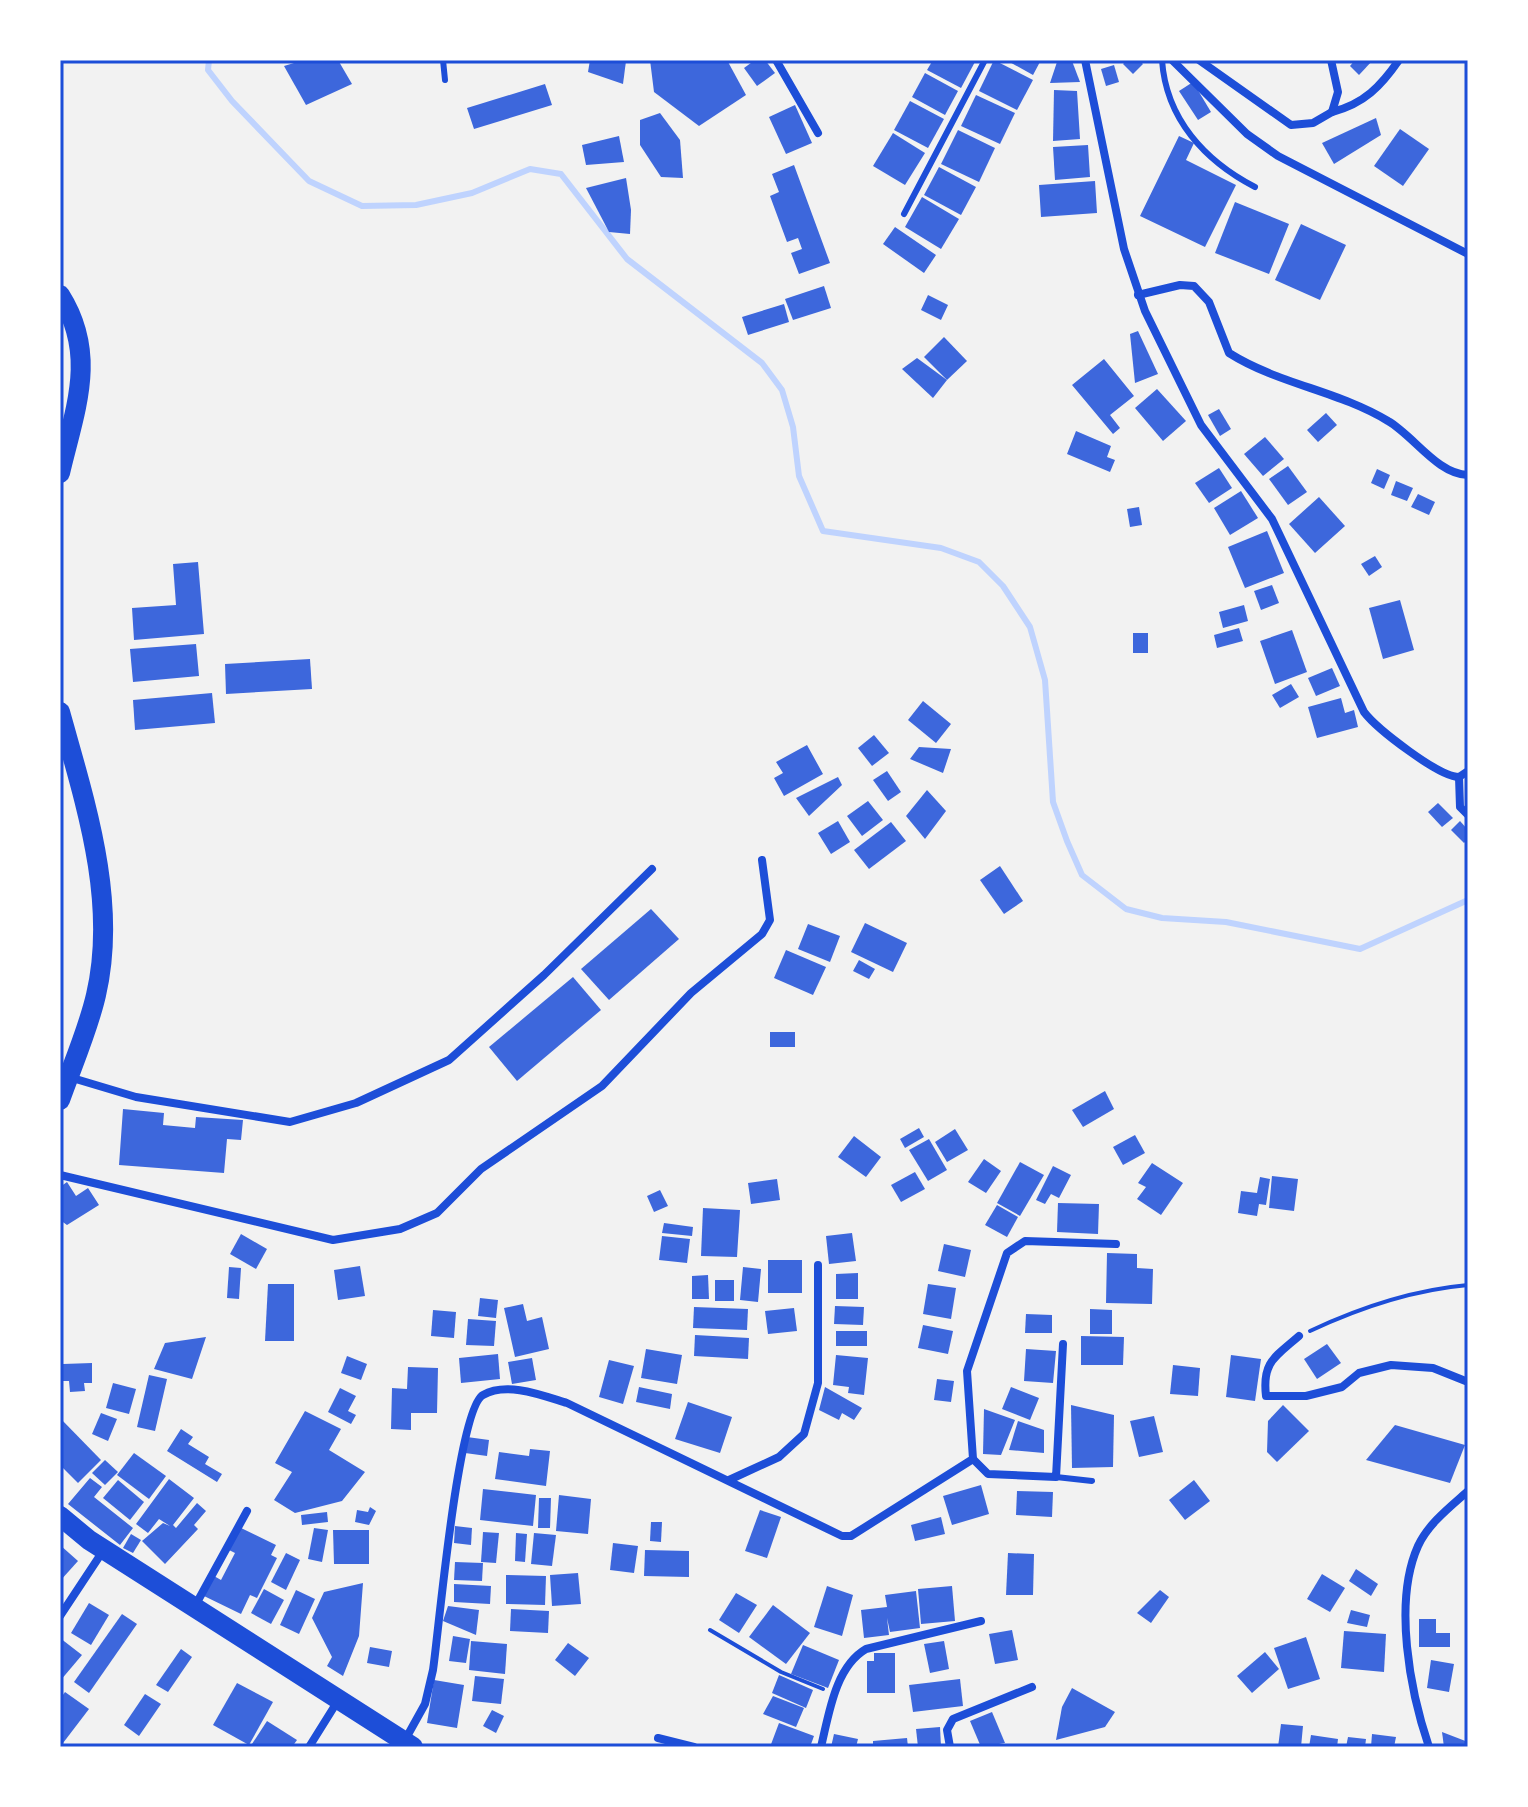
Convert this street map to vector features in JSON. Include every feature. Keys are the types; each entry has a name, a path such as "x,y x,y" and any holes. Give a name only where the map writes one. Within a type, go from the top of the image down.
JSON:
{"highway":[{"path":"60,295 76,324 83,353 79,395 60,473"},
{"path":"60,712 92,830 103,946 96,995 60,1100"},
{"path":"60,1516 103,1550 409,1744"}],"street":[{"path":"776,60 818,133"},
{"path":"1085,60 1109,186 1138,295 1201,425 1272,519 1364,712 1385,735 1446,774 1459,777 1468,771"},
{"path":"1172,60 1247,134 1278,156 1468,254"},
{"path":"1199,60 1291,125 1313,123 1332,112 1354,107 1381,85 1399,60"},
{"path":"1331,60 1338,92 1332,112"},
{"path":"1138,295 1180,285 1194,286 1209,302 1229,353 1270,374 1386,419 1413,437 1442,466 1468,475"},
{"path":"1459,777 1460,807 1468,815"},
{"path":"60,1175 333,1240 400,1229 437,1213 481,1169 602,1086 691,993 762,934 770,920 762,860"},
{"path":"68,1077 136,1097 290,1122 356,1103 449,1060 544,975 652,869"},
{"path":"1063,1344 1056,1477 988,1474 973,1459 967,1371 1007,1253 1025,1241 1116,1244"},
{"path":"729,1480 779,1457 804,1434 818,1383 818,1265"},
{"path":"1299,1336 1267,1364 1266,1396 1272,1399 1306,1396 1342,1387 1359,1373 1391,1365 1433,1368 1468,1382"},
{"path":"409,1744 425,1704 433,1670 460,1451 471,1411 481,1395 496,1391 532,1392 567,1403 842,1536 851,1536 973,1459"},
{"path":"1429,1747 1417,1712 1406,1588 1419,1543 1435,1522 1468,1491"},
{"path":"195,1607 247,1511"},
{"path":"60,1616 103,1550"},
{"path":"821,1747 836,1695 852,1657 866,1649 981,1621"},
{"path":"950,1747 947,1730 953,1719 1032,1687"},
{"path":"309,1747 340,1698"},
{"path":"658,1738 694,1747"}],"lane":[{"path":"443,60 445,80"},
{"path":"904,214 985,60"},
{"path":"1162,60 1163,79 1188,133 1222,170 1255,187"},
{"path":"1056,1477 1092,1481"}],"path":[{"path":"1299,1336 1351,1312 1426,1289 1468,1285"},
{"path":"710,1630 781,1672 836,1695"}],"building":[{"path":"304,60 338,60 352,84 306,105 284,66"},
{"path":"590,60 626,61 623,84 588,72"},
{"path":"650,60 727,60 746,95 699,126 654,92"},
{"path":"755,60 765,60 775,73 757,86 744,68"},
{"path":"933,60 976,60 961,88 927,70"},
{"path":"994,60 1033,80 1017,110 979,91"},
{"path":"1006,60 1041,60 1033,75"},
{"path":"1127,60 1139,60 1143,64 1133,74 1123,64"},
{"path":"1355,60 1373,60 1359,75 1350,66"},
{"path":"1072,61 1080,82 1050,83 1057,62"},
{"path":"1114,65 1119,82 1106,86 1101,69"},
{"path":"925,73 958,91 945,115 912,97"},
{"path":"1193,82 1211,112 1198,120 1179,91"},
{"path":"545,84 552,105 474,129 467,108"},
{"path":"1054,90 1077,91 1080,139 1053,141"},
{"path":"976,95 1015,113 1000,144 961,126"},
{"path":"910,101 944,119 928,148 894,130"},
{"path":"795,105 812,143 786,154 769,117"},
{"path":"660,113 680,140 683,178 661,177 640,145 640,120"},
{"path":"1376,118 1381,135 1334,164 1322,143"},
{"path":"1400,129 1429,149 1403,186 1374,166"},
{"path":"958,130 995,148 979,182 941,164"},
{"path":"893,133 925,153 905,185 873,166"},
{"path":"619,136 624,162 586,165 582,145"},
{"path":"1179,136 1194,143 1186,160 1236,185 1205,247 1140,216"},
{"path":"1088,145 1090,177 1055,180 1053,147"},
{"path":"794,165 830,263 799,274 791,253 802,249 798,238 787,242 770,196 779,192 772,174"},
{"path":"939,167 976,187 961,215 924,195"},
{"path":"626,178 631,210 630,234 609,232 586,188"},
{"path":"1095,181 1097,213 1041,217 1039,185"},
{"path":"922,197 959,219 941,249 905,227"},
{"path":"1235,202 1289,224 1269,274 1215,253"},
{"path":"1301,224 1346,245 1320,300 1275,280"},
{"path":"895,227 936,255 924,273 883,244"},
{"path":"824,286 831,308 793,320 785,299"},
{"path":"928,295 948,305 941,320 921,310"},
{"path":"784,304 789,322 748,335 742,317"},
{"path":"1138,331 1158,374 1135,383 1130,334"},
{"path":"944,337 967,361 947,380 924,357"},
{"path":"917,358 947,380 933,398 902,369"},
{"path":"1104,359 1134,396 1110,415 1120,428 1113,434 1072,385"},
{"path":"1157,389 1186,421 1163,441 1135,408"},
{"path":"1219,409 1231,429 1220,436 1208,415"},
{"path":"1326,413 1337,425 1318,442 1307,430"},
{"path":"1076,431 1111,446 1107,457 1115,460 1110,472 1067,454"},
{"path":"1265,437 1284,459 1263,476 1244,454"},
{"path":"1288,466 1307,492 1288,505 1269,479"},
{"path":"1219,468 1232,488 1209,503 1195,483"},
{"path":"1377,469 1390,475 1384,489 1371,483"},
{"path":"1396,481 1413,488 1407,501 1391,495"},
{"path":"1241,491 1258,518 1230,535 1214,508"},
{"path":"1418,494 1435,502 1429,515 1411,507"},
{"path":"1319,497 1345,526 1315,553 1289,524"},
{"path":"1139,507 1142,525 1130,527 1127,509"},
{"path":"1267,531 1284,573 1245,588 1228,547"},
{"path":"1375,556 1382,567 1369,576 1361,564"},
{"path":"198,562 204,634 134,640 132,608 176,605 173,564"},
{"path":"1272,585 1279,603 1261,610 1254,591"},
{"path":"1400,600 1414,650 1383,659 1369,608"},
{"path":"1244,605 1248,621 1223,628 1219,612"},
{"path":"1239,628 1243,641 1217,648 1214,635"},
{"path":"1292,630 1307,672 1275,684 1260,641"},
{"path":"1133,633 1148,633 1148,653 1133,653"},
{"path":"196,644 199,676 133,682 130,649"},
{"path":"310,659 312,689 226,694 225,664"},
{"path":"1332,668 1340,686 1316,696 1308,678"},
{"path":"1291,684 1299,697 1280,708 1272,695"},
{"path":"212,693 215,723 135,730 133,700"},
{"path":"1341,698 1345,713 1354,710 1358,727 1317,738 1308,707"},
{"path":"923,701 951,724 936,743 908,720"},
{"path":"874,735 889,753 872,766 858,748"},
{"path":"807,745 823,774 784,796 774,778 783,773 776,762"},
{"path":"919,747 951,749 943,773 910,759"},
{"path":"887,771 901,792 888,801 873,780"},
{"path":"838,777 842,785 809,816 796,798"},
{"path":"927,790 946,811 925,839 906,816"},
{"path":"868,801 883,820 862,836 847,816"},
{"path":"1438,803 1453,818 1442,827 1428,812"},
{"path":"838,821 850,842 831,854 818,833"},
{"path":"1460,821 1468,830 1468,839 1464,843 1451,830"},
{"path":"891,822 906,841 869,869 854,850"},
{"path":"1000,866 1023,901 1004,914 980,880"},
{"path":"651,909 679,939 609,1000 581,969"},
{"path":"865,923 907,943 893,972 851,952"},
{"path":"808,924 840,936 830,962 798,949"},
{"path":"786,950 826,967 813,995 774,978"},
{"path":"859,960 875,969 869,979 853,971"},
{"path":"573,977 601,1010 517,1081 489,1047"},
{"path":"770,1032 795,1032 795,1047 770,1047"},
{"path":"1105,1091 1114,1109 1083,1127 1072,1110"},
{"path":"123,1109 164,1113 163,1125 195,1128 196,1117 243,1120 241,1140 227,1139 224,1173 119,1165"},
{"path":"919,1128 924,1137 905,1148 900,1139"},
{"path":"955,1129 968,1150 947,1162 935,1142"},
{"path":"1135,1135 1145,1153 1123,1165 1113,1147"},
{"path":"854,1136 881,1157 866,1177 838,1157"},
{"path":"929,1139 947,1170 928,1181 909,1150"},
{"path":"984,1159 1001,1171 986,1193 968,1182"},
{"path":"1020,1162 1044,1175 1020,1216 997,1203"},
{"path":"1152,1163 1183,1183 1161,1215 1137,1199 1146,1187 1138,1183"},
{"path":"1053,1166 1071,1175 1059,1198 1051,1194 1045,1204 1036,1200"},
{"path":"915,1172 925,1189 901,1202 891,1185"},
{"path":"1272,1176 1298,1179 1294,1211 1269,1208"},
{"path":"1260,1177 1270,1179 1266,1205 1259,1204 1257,1216 1238,1213 1241,1191 1257,1193"},
{"path":"777,1179 780,1200 751,1204 748,1183"},
{"path":"67,1182 76,1196 88,1188 99,1205 67,1225 60,1220 60,1187"},
{"path":"660,1190 668,1206 654,1212 647,1196"},
{"path":"1058,1203 1099,1204 1098,1234 1057,1232"},
{"path":"997,1205 1018,1217 1007,1237 985,1225"},
{"path":"703,1208 740,1210 737,1257 701,1256"},
{"path":"664,1223 693,1227 692,1236 662,1233"},
{"path":"852,1233 856,1261 829,1264 826,1236"},
{"path":"241,1234 267,1249 256,1269 230,1254"},
{"path":"662,1236 690,1239 687,1263 659,1260"},
{"path":"944,1244 971,1250 965,1277 938,1271"},
{"path":"1107,1253 1137,1254 1137,1268 1153,1269 1152,1304 1106,1303"},
{"path":"768,1260 802,1260 802,1293 768,1293"},
{"path":"360,1266 365,1296 338,1300 334,1270"},
{"path":"229,1267 241,1268 239,1299 227,1298"},
{"path":"743,1267 761,1269 758,1302 740,1300"},
{"path":"858,1273 858,1299 836,1299 836,1274"},
{"path":"708,1275 709,1299 692,1299 692,1276"},
{"path":"715,1280 734,1280 734,1301 715,1301"},
{"path":"268,1284 294,1284 294,1341 265,1341"},
{"path":"928,1284 956,1288 951,1319 923,1314"},
{"path":"480,1298 498,1300 496,1318 478,1316"},
{"path":"523,1304 527,1321 542,1317 549,1349 515,1357 504,1308"},
{"path":"835,1306 864,1307 863,1325 834,1324"},
{"path":"694,1307 748,1309 747,1330 693,1328"},
{"path":"794,1308 797,1331 768,1334 765,1311"},
{"path":"1090,1309 1112,1310 1112,1334 1090,1334"},
{"path":"433,1310 456,1312 454,1338 431,1336"},
{"path":"1026,1314 1052,1315 1052,1333 1025,1333"},
{"path":"468,1319 496,1321 494,1346 466,1345"},
{"path":"923,1325 953,1331 948,1354 918,1348"},
{"path":"836,1331 867,1331 867,1346 836,1346"},
{"path":"695,1335 749,1338 748,1359 694,1356"},
{"path":"1081,1336 1124,1337 1123,1365 1081,1365"},
{"path":"206,1337 192,1379 154,1369 165,1343"},
{"path":"1327,1344 1341,1363 1317,1379 1304,1359"},
{"path":"646,1349 682,1355 677,1384 641,1378"},
{"path":"1026,1349 1056,1351 1053,1383 1024,1381"},
{"path":"498,1354 500,1379 461,1383 459,1358"},
{"path":"836,1355 868,1358 864,1395 848,1393 849,1387 833,1385"},
{"path":"1231,1355 1261,1359 1255,1401 1226,1397"},
{"path":"347,1356 367,1364 361,1380 341,1373"},
{"path":"532,1358 536,1380 512,1384 508,1362"},
{"path":"609,1360 634,1366 623,1404 599,1397"},
{"path":"92,1363 92,1383 84,1383 85,1391 70,1392 69,1381 63,1381 63,1364"},
{"path":"1173,1365 1200,1368 1198,1396 1170,1394"},
{"path":"408,1367 438,1368 437,1413 411,1413 411,1430 391,1429 392,1388 407,1389"},
{"path":"149,1375 167,1379 155,1431 137,1427"},
{"path":"937,1379 954,1381 951,1402 934,1400"},
{"path":"113,1383 136,1389 129,1414 106,1408"},
{"path":"639,1387 672,1394 670,1409 636,1402"},
{"path":"825,1387 862,1408 854,1420 842,1413 839,1420 819,1410"},
{"path":"1011,1387 1039,1398 1030,1420 1002,1409"},
{"path":"340,1388 356,1396 348,1411 356,1415 351,1424 328,1412"},
{"path":"688,1402 732,1417 720,1453 675,1439"},
{"path":"1071,1405 1114,1415 1113,1467 1072,1468"},
{"path":"1283,1405 1309,1431 1277,1462 1267,1452 1268,1421"},
{"path":"984,1409 1015,1420 1001,1455 983,1454"},
{"path":"305,1411 341,1429 329,1450 365,1472 342,1501 295,1513 274,1500 292,1472 275,1463"},
{"path":"101,1413 117,1419 108,1441 92,1434"},
{"path":"1154,1416 1163,1452 1139,1457 1130,1421"},
{"path":"60,1418 101,1460 78,1483 60,1465"},
{"path":"1018,1421 1044,1430 1044,1453 1009,1450"},
{"path":"1395,1425 1465,1445 1450,1483 1366,1460"},
{"path":"181,1429 193,1437 188,1444 209,1457 205,1464 222,1474 217,1482 167,1451"},
{"path":"467,1437 489,1440 487,1456 465,1453"},
{"path":"530,1449 550,1451 546,1486 495,1479 499,1452 529,1456"},
{"path":"134,1453 166,1476 149,1499 117,1475"},
{"path":"105,1460 118,1472 105,1485 92,1473"},
{"path":"90,1478 102,1487 94,1497 133,1528 120,1545 68,1504"},
{"path":"169,1479 194,1498 173,1525 176,1528 197,1503 206,1511 194,1525 198,1529 165,1564 142,1541 163,1523 170,1526 159,1519 148,1533 136,1524"},
{"path":"118,1480 144,1502 130,1520 103,1498"},
{"path":"1194,1480 1210,1501 1185,1520 1169,1500"},
{"path":"981,1485 989,1514 952,1525 943,1496"},
{"path":"483,1489 536,1495 533,1526 480,1520"},
{"path":"1017,1491 1053,1492 1052,1517 1016,1515"},
{"path":"559,1495 591,1499 588,1534 556,1531"},
{"path":"539,1498 551,1498 550,1528 538,1528"},
{"path":"370,1507 376,1511 369,1525 355,1522 357,1510 368,1512"},
{"path":"760,1510 781,1517 767,1558 745,1551"},
{"path":"327,1512 328,1522 302,1525 301,1515"},
{"path":"941,1517 945,1534 915,1541 911,1525"},
{"path":"651,1522 662,1522 661,1542 650,1541"},
{"path":"455,1526 472,1528 471,1545 454,1543"},
{"path":"239,1527 276,1545 271,1555 277,1558 257,1598 250,1595 241,1614 204,1596 214,1576 221,1580 235,1553 227,1549"},
{"path":"314,1528 328,1530 322,1562 308,1559"},
{"path":"333,1530 369,1530 369,1564 334,1564"},
{"path":"483,1532 499,1533 496,1563 481,1562"},
{"path":"516,1533 527,1534 525,1562 515,1561"},
{"path":"534,1533 556,1535 552,1566 531,1564"},
{"path":"131,1534 141,1540 133,1553 123,1548"},
{"path":"613,1543 638,1546 634,1573 610,1570"},
{"path":"60,1545 78,1561 60,1581"},
{"path":"645,1550 689,1551 689,1577 644,1576"},
{"path":"286,1553 300,1560 286,1590 271,1582"},
{"path":"1008,1553 1034,1554 1033,1595 1006,1595"},
{"path":"455,1562 483,1563 482,1581 454,1580"},
{"path":"1356,1569 1378,1584 1371,1596 1349,1581"},
{"path":"578,1573 581,1604 552,1606 550,1575"},
{"path":"1322,1574 1345,1588 1330,1612 1307,1599"},
{"path":"506,1575 546,1576 545,1605 506,1604"},
{"path":"363,1583 359,1636 343,1676 327,1666 332,1657 312,1618 324,1592"},
{"path":"454,1584 491,1586 490,1604 454,1602"},
{"path":"827,1586 853,1595 842,1636 814,1627"},
{"path":"952,1586 955,1621 921,1624 918,1589"},
{"path":"264,1589 284,1600 271,1624 251,1613"},
{"path":"296,1590 315,1599 299,1634 280,1625"},
{"path":"1160,1590 1169,1597 1151,1623 1137,1613"},
{"path":"916,1591 920,1628 890,1632 887,1618 889,1635 864,1638 861,1610 887,1607 885,1595"},
{"path":"736,1593 757,1605 739,1633 719,1620"},
{"path":"89,1603 109,1615 91,1645 71,1633"},
{"path":"773,1605 810,1633 786,1664 749,1637"},
{"path":"448,1606 479,1610 476,1635 443,1621"},
{"path":"511,1609 549,1611 548,1633 510,1631"},
{"path":"1351,1610 1370,1615 1367,1627 1347,1623"},
{"path":"122,1614 137,1624 89,1693 74,1682"},
{"path":"1419,1619 1436,1619 1436,1633 1450,1633 1450,1647 1419,1647"},
{"path":"1012,1630 1018,1660 995,1664 989,1634"},
{"path":"1344,1631 1386,1634 1384,1672 1341,1668"},
{"path":"453,1636 470,1639 466,1663 449,1661"},
{"path":"1306,1637 1320,1679 1288,1689 1274,1648"},
{"path":"60,1638 82,1655 60,1681"},
{"path":"471,1641 507,1644 505,1674 469,1670"},
{"path":"944,1641 949,1669 930,1673 924,1644"},
{"path":"568,1643 589,1658 575,1676 555,1660"},
{"path":"803,1645 839,1660 828,1688 791,1674"},
{"path":"370,1647 392,1651 389,1667 367,1663"},
{"path":"181,1649 192,1657 168,1692 156,1685"},
{"path":"1265,1652 1279,1669 1252,1693 1237,1676"},
{"path":"874,1653 895,1653 895,1693 867,1693 867,1661 874,1661"},
{"path":"1431,1660 1454,1664 1449,1692 1427,1688"},
{"path":"779,1675 813,1690 806,1708 772,1693"},
{"path":"475,1676 504,1679 501,1704 472,1701"},
{"path":"960,1679 963,1706 913,1712 909,1685"},
{"path":"434,1680 464,1685 457,1728 427,1723"},
{"path":"237,1683 273,1702 249,1745 213,1725"},
{"path":"1072,1688 1115,1712 1105,1727 1056,1740 1062,1707"},
{"path":"65,1692 89,1709 60,1747 60,1699"},
{"path":"145,1694 161,1704 139,1736 124,1725"},
{"path":"773,1696 804,1708 796,1727 763,1714"},
{"path":"492,1710 504,1716 496,1733 483,1726"},
{"path":"992,1712 1005,1743 981,1747 970,1721"},
{"path":"267,1721 297,1740 292,1747 250,1747"},
{"path":"779,1723 814,1736 810,1747 770,1747"},
{"path":"1281,1724 1303,1726 1301,1747 1278,1747"},
{"path":"940,1727 941,1747 918,1747 916,1729"},
{"path":"1442,1732 1468,1742 1468,1747 1444,1747"},
{"path":"834,1734 858,1739 856,1747 831,1747"},
{"path":"1372,1734 1396,1737 1394,1747 1371,1747"},
{"path":"1311,1735 1338,1739 1337,1747 1309,1747"},
{"path":"1348,1737 1366,1739 1365,1747 1346,1747"},
{"path":"907,1738 908,1747 873,1747 873,1741"}],"waterway":[{"path":"209,60 208,70 232,101 309,181 362,206 416,205 472,193 530,169 561,174 627,259 762,363 782,390 793,427 799,476 823,531 941,548 979,562 1003,586 1030,627 1045,680 1053,802 1067,841 1082,875 1126,909 1162,918 1226,922 1360,949 1468,900"}]}
